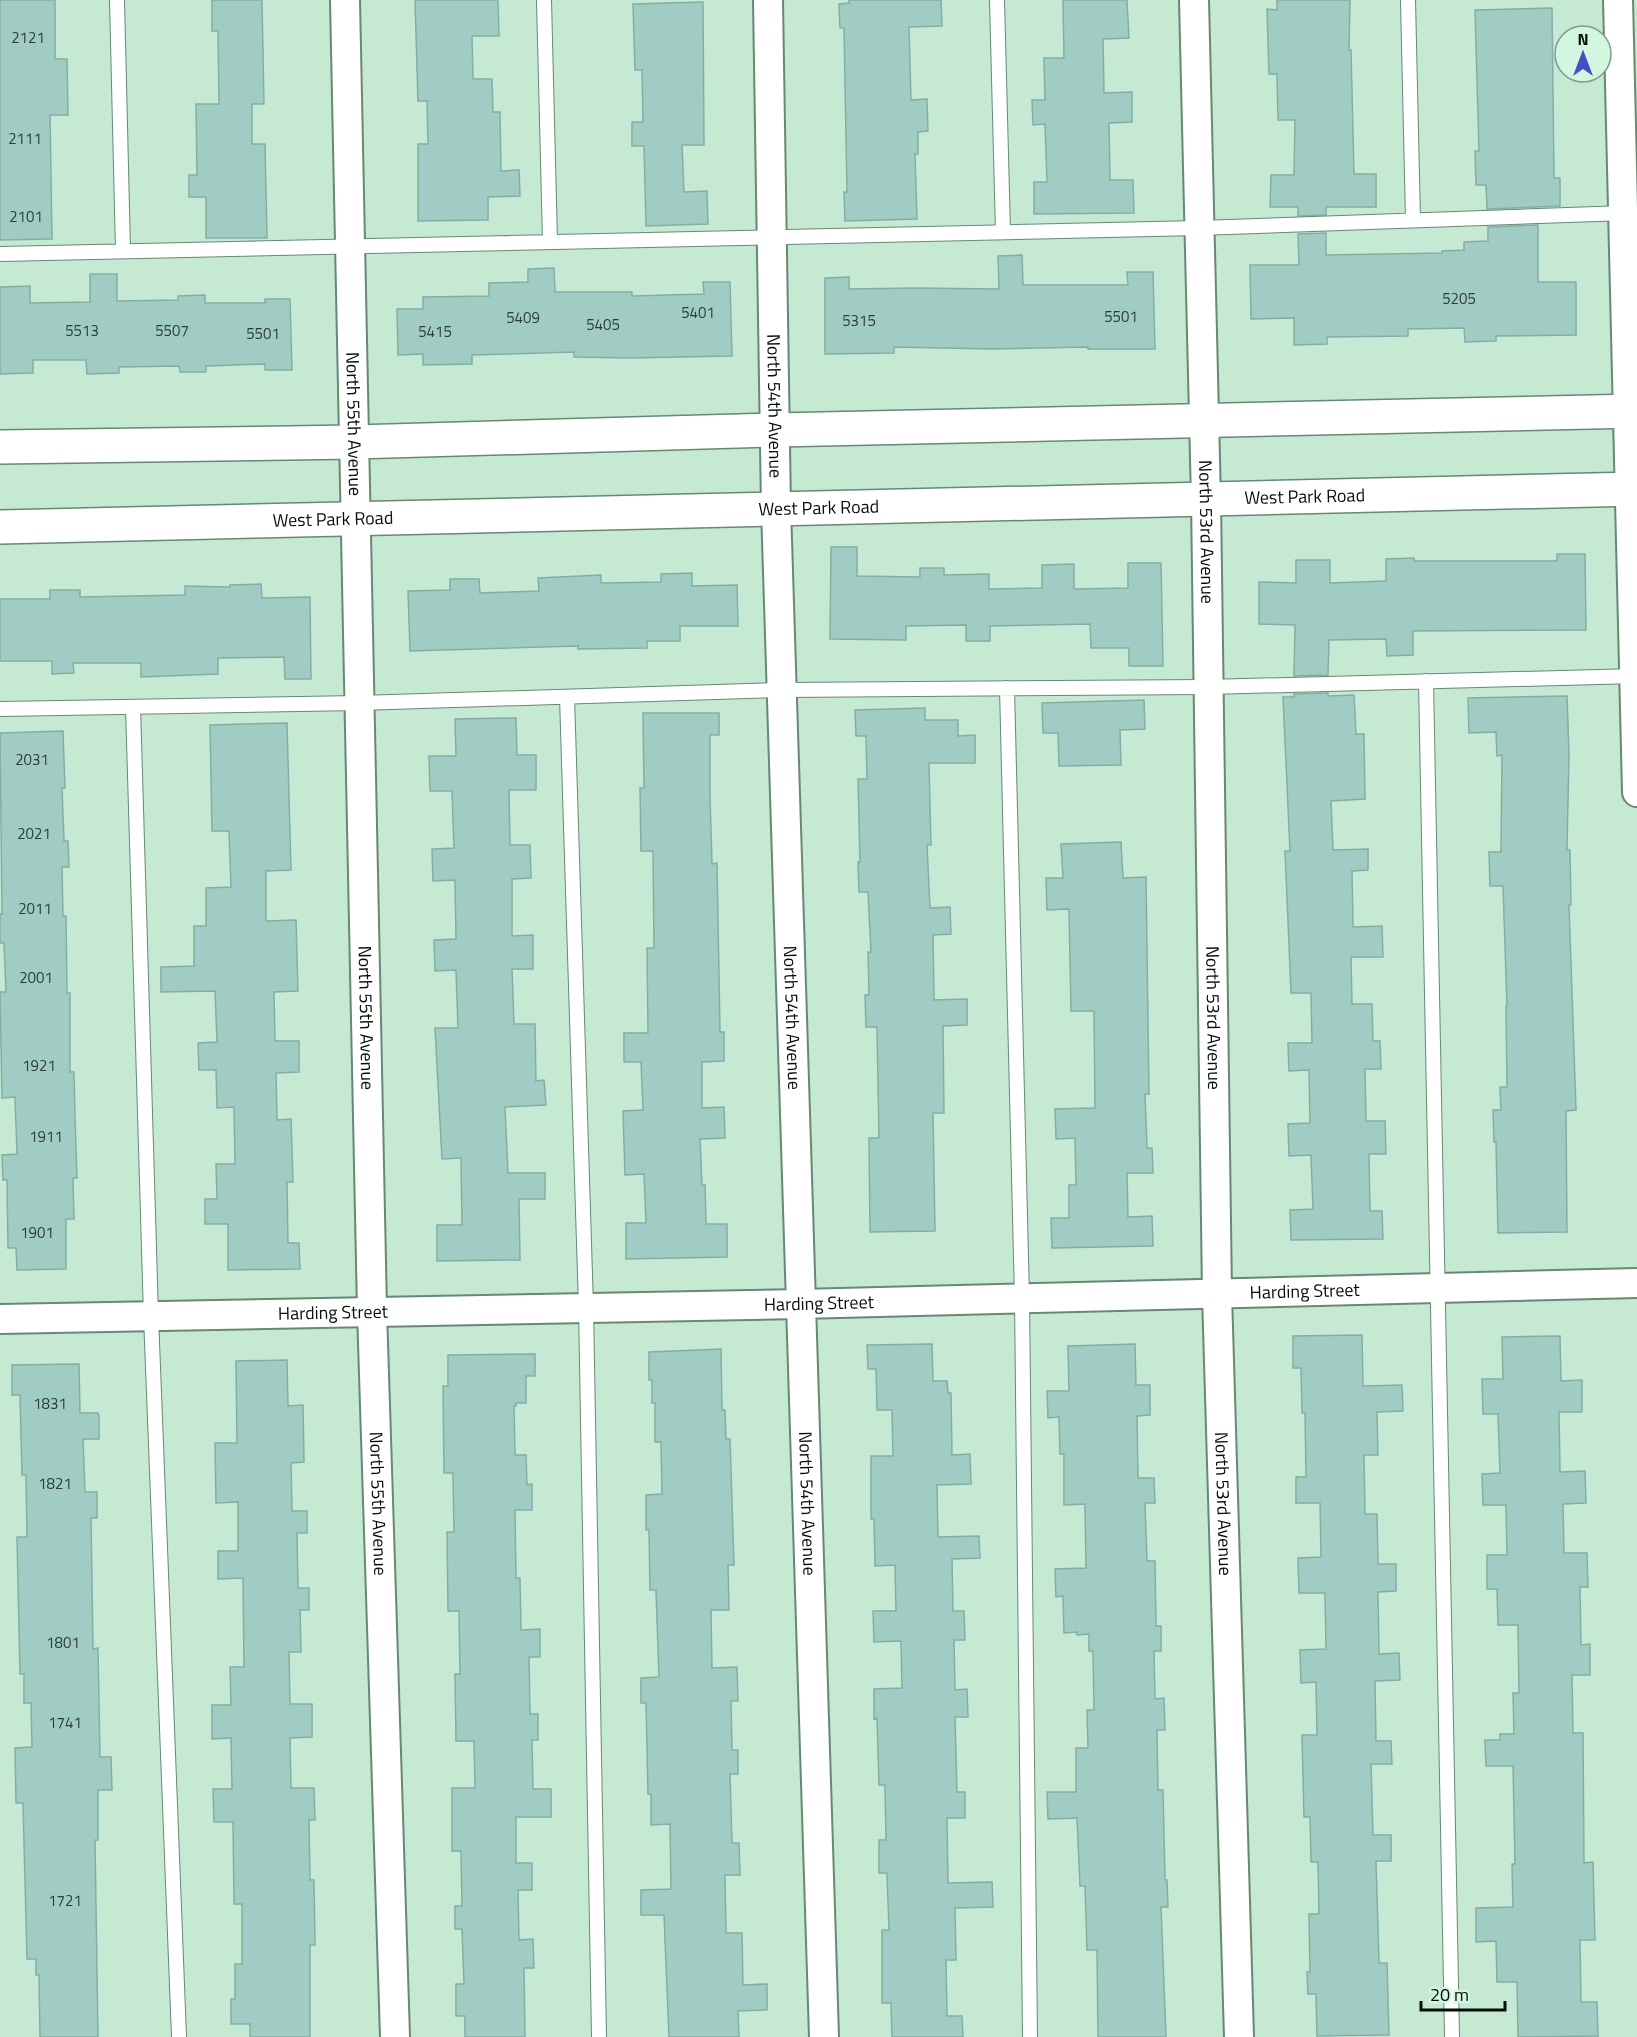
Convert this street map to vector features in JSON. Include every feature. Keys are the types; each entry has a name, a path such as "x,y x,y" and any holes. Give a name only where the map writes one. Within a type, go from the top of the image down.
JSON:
{"street":[{"name":"North 55th Avenue","path":"345,0 372,1311 394,2037"},
{"name":"North 54th Avenue","path":"768,0 776,508 824,2037"},
{"name":"North 53rd Avenue","path":"1194,0 1206,500 1217,1294 1239,2037"},
{"path":"1618,0 1630,213 1637,792"},
{"path":"0,447 354,442 1632,411"},
{"name":"West Park Road","path":"0,526 1633,490"},
{"name":"Harding Street","path":"0,1319 800,1304 1637,1283"}],"lane":[{"path":"117,0 123,251"},
{"path":"544,0 550,242"},
{"path":"997,0 1003,232"},
{"path":"1408,0 1413,220"},
{"path":"0,254 1199,228 1630,213"},
{"path":"0,710 359,703 782,690 1208,687 1635,676"},
{"path":"1426,681 1452,2037"},
{"path":"1007,688 1022,1298 1030,2037"},
{"path":"567,697 586,1307 599,2037"},
{"path":"133,707 151,1316 179,2037"}],"building":[{"path":"0,0 55,0 55,59 67,59 68,115 50,115 52,239 0,240"},
{"path":"212,0 262,0 264,104 252,104 252,144 265,144 267,238 206,238 206,197 189,197 189,175 197,175 196,104 219,104 218,31 212,31"},
{"path":"415,0 498,0 499,36 472,36 473,79 492,79 493,112 500,112 501,171 519,170 520,196 488,197 488,220 418,221 418,144 428,144 427,101 418,101"},
{"path":"849,0 941,0 942,26 909,27 911,100 927,99 928,131 918,132 918,154 915,154 917,219 845,221 844,192 847,192 844,28 840,28 839,4 849,3"},
{"path":"1063,0 1127,0 1129,38 1103,39 1104,93 1132,92 1132,122 1109,123 1110,180 1133,180 1134,213 1034,214 1034,182 1047,182 1045,124 1033,125 1032,100 1045,100 1044,58 1064,58"},
{"path":"1277,0 1350,0 1349,50 1351,50 1354,174 1376,174 1376,207 1326,207 1326,215 1298,216 1298,207 1270,207 1271,175 1294,175 1295,120 1278,120 1277,74 1269,74 1267,9 1277,10"},
{"path":"703,2 704,145 682,145 684,192 707,191 708,224 646,226 644,146 632,146 632,122 643,122 642,70 635,70 633,4"},
{"path":"1552,8 1554,178 1560,178 1560,206 1487,209 1486,185 1476,185 1475,151 1479,151 1475,10"},
{"path":"1538,225 1538,282 1576,282 1576,335 1496,336 1496,341 1465,342 1464,328 1408,329 1408,336 1327,337 1327,344 1294,345 1294,318 1251,319 1250,265 1299,265 1298,234 1326,233 1326,255 1442,253 1442,251 1464,250 1464,242 1488,241 1488,227"},
{"path":"1022,255 1023,285 1128,285 1127,272 1153,272 1155,349 894,347 894,353 825,354 825,278 849,277 849,289 999,289 998,256"},
{"path":"554,268 555,292 632,292 632,296 704,294 703,282 730,282 732,356 574,357 574,352 472,355 472,364 423,365 423,354 398,355 397,309 423,309 423,297 489,296 489,283 528,282 528,269"},
{"path":"90,274 117,274 117,301 178,300 178,296 205,295 205,303 265,303 265,299 290,299 292,370 265,370 265,364 206,366 206,372 180,372 179,366 119,367 119,373 87,374 86,360 33,360 33,373 0,374 0,287 30,286 30,303 90,302"},
{"path":"831,547 857,547 857,576 920,577 920,568 944,568 944,575 989,574 989,589 1042,588 1042,565 1074,564 1074,589 1128,588 1128,563 1161,563 1163,666 1129,666 1129,648 1091,648 1090,624 990,626 990,641 966,641 966,625 906,626 906,640 830,639"},
{"path":"1557,554 1585,554 1586,630 1413,631 1413,655 1387,656 1386,639 1329,640 1328,675 1294,676 1295,625 1259,624 1259,582 1296,583 1296,560 1330,560 1330,583 1386,581 1386,559 1557,561"},
{"path":"692,573 692,586 737,585 738,626 680,626 680,641 647,641 647,648 578,649 578,646 410,651 408,591 450,590 450,579 479,579 480,593 539,591 538,578 601,575 601,583 661,582 661,574"},
{"path":"261,584 262,598 310,597 311,679 285,679 284,657 218,658 218,674 141,677 141,663 73,663 74,673 52,674 52,661 0,661 0,599 50,599 50,590 80,590 80,597 185,595 185,586 230,587 230,585"},
{"path":"1328,693 1328,696 1354,695 1356,734 1364,734 1365,799 1331,801 1333,850 1368,849 1368,870 1352,871 1353,927 1382,926 1383,957 1351,957 1352,1004 1372,1004 1373,1041 1380,1041 1381,1069 1365,1069 1366,1121 1385,1121 1386,1154 1369,1154 1370,1211 1382,1211 1383,1239 1291,1240 1290,1210 1313,1209 1311,1155 1289,1156 1288,1124 1310,1123 1309,1070 1289,1071 1288,1043 1312,1043 1311,993 1291,993 1285,851 1290,851 1283,697 1294,697 1294,694"},
{"path":"1567,696 1569,754 1567,850 1570,850 1571,905 1569,905 1576,1110 1566,1111 1567,1232 1498,1233 1493,1110 1501,1110 1500,1087 1507,1087 1507,1006 1503,886 1490,886 1489,852 1501,852 1502,755 1497,756 1496,732 1469,733 1468,698"},
{"path":"1144,700 1145,729 1120,730 1121,765 1059,766 1058,733 1043,733 1042,703"},
{"path":"925,708 925,720 958,720 958,736 975,735 975,763 929,763 931,845 927,845 930,908 950,907 951,934 933,935 934,1000 967,999 967,1025 943,1026 944,1113 933,1113 935,1231 870,1232 869,1138 879,1138 877,1027 866,1027 865,995 869,995 868,952 871,952 868,892 859,892 858,779 867,779 866,736 856,736 855,710"},
{"path":"643,713 719,713 719,735 710,735 710,796 712,864 717,863 720,1032 724,1032 724,1061 702,1062 702,1108 724,1107 725,1138 700,1139 706,1224 727,1224 727,1257 626,1259 626,1223 646,1223 644,1174 625,1175 623,1111 643,1110 641,1062 624,1062 624,1033 648,1033 647,948 654,948 653,851 641,851 640,788 644,788"},
{"path":"516,718 517,755 536,755 536,790 509,790 510,845 530,845 531,878 512,879 512,936 533,935 533,969 512,969 514,1024 535,1024 536,1081 544,1080 546,1105 505,1107 508,1173 545,1173 545,1199 519,1199 520,1260 437,1261 437,1225 462,1225 461,1158 442,1159 435,1028 458,1028 456,970 435,971 434,940 456,939 455,880 433,881 432,849 454,848 452,791 430,791 429,756 456,756 455,719"},
{"path":"287,723 291,870 266,871 266,921 296,920 298,991 274,992 275,1041 299,1041 299,1072 276,1073 277,1120 291,1119 293,1182 287,1182 288,1243 299,1243 300,1269 228,1270 228,1224 205,1224 205,1199 217,1199 216,1164 235,1164 234,1107 217,1108 216,1070 199,1070 198,1043 217,1042 215,991 161,992 161,967 194,966 194,926 206,926 206,888 231,887 229,831 212,831 210,725"},
{"path":"63,731 64,841 68,841 69,867 62,867 63,916 66,916 67,993 70,993 70,1072 74,1072 77,1178 73,1178 74,1219 66,1219 66,1269 17,1270 16,1248 8,1248 7,1180 3,1180 2,1155 17,1154 15,1097 2,1098 0,992 6,992 4,943 0,943 0,914 2,914 0,733"},
{"path":"1121,842 1123,878 1146,877 1149,1094 1145,1094 1147,1148 1152,1148 1153,1173 1127,1173 1128,1217 1152,1216 1153,1246 1052,1248 1051,1218 1069,1218 1069,1185 1076,1185 1075,1138 1056,1139 1055,1109 1095,1108 1094,1011 1071,1011 1069,909 1047,910 1046,878 1063,878 1061,844"},
{"path":"1362,1335 1363,1386 1402,1385 1403,1411 1377,1412 1378,1455 1364,1455 1365,1514 1377,1514 1378,1564 1396,1564 1396,1591 1378,1592 1379,1654 1399,1653 1400,1680 1375,1681 1376,1741 1391,1741 1392,1764 1371,1764 1373,1835 1391,1835 1391,1861 1376,1861 1379,1963 1387,1963 1389,2035 1317,2036 1316,1994 1308,1994 1307,1972 1310,1972 1309,1914 1319,1914 1318,1862 1311,1862 1310,1817 1304,1817 1302,1735 1317,1735 1316,1682 1301,1683 1300,1650 1326,1649 1325,1593 1299,1593 1298,1558 1321,1557 1320,1503 1296,1503 1296,1477 1306,1477 1305,1413 1302,1413 1301,1368 1293,1368 1293,1336"},
{"path":"1560,1336 1561,1381 1582,1380 1582,1412 1559,1412 1560,1472 1585,1471 1586,1503 1563,1504 1564,1553 1587,1553 1588,1587 1580,1587 1581,1645 1590,1644 1590,1675 1572,1675 1573,1733 1583,1733 1584,1863 1593,1862 1595,1940 1580,1940 1581,2002 1597,2002 1598,2036 1518,2037 1517,1982 1497,1982 1496,1941 1476,1942 1476,1908 1513,1907 1512,1864 1515,1864 1513,1766 1486,1766 1485,1740 1500,1740 1500,1734 1514,1734 1513,1693 1519,1693 1518,1625 1498,1625 1497,1589 1487,1589 1487,1555 1507,1555 1506,1505 1483,1505 1482,1474 1500,1473 1498,1414 1483,1414 1482,1379 1503,1379 1502,1337"},
{"path":"932,1344 933,1381 947,1381 948,1393 951,1393 952,1455 970,1454 971,1484 937,1485 938,1537 979,1536 980,1558 952,1559 953,1611 964,1611 965,1640 954,1640 955,1690 967,1689 968,1717 955,1717 957,1792 965,1792 965,1818 947,1818 948,1883 992,1882 993,1907 955,1908 956,1960 946,1960 947,2016 962,2016 963,2037 892,2037 891,2003 882,2003 882,1930 889,1930 887,1873 879,1873 879,1840 886,1840 885,1785 879,1785 874,1689 902,1688 901,1641 874,1642 873,1611 896,1611 895,1565 875,1566 874,1519 871,1519 871,1456 893,1456 892,1410 877,1410 876,1369 868,1369 867,1345"},
{"path":"1135,1344 1136,1385 1150,1385 1150,1415 1137,1416 1138,1478 1154,1478 1155,1503 1145,1503 1147,1561 1155,1561 1156,1626 1161,1626 1161,1651 1154,1651 1155,1699 1164,1698 1165,1730 1157,1730 1158,1790 1163,1790 1165,1880 1167,1880 1168,1907 1161,1907 1166,2037 1098,2037 1097,1950 1087,1950 1085,1886 1080,1886 1077,1818 1048,1819 1047,1792 1076,1792 1076,1748 1088,1748 1087,1710 1094,1710 1093,1651 1089,1651 1089,1634 1064,1633 1063,1596 1056,1597 1055,1569 1086,1568 1085,1504 1064,1505 1064,1454 1060,1454 1059,1417 1048,1418 1047,1391 1069,1391 1068,1346"},
{"path":"721,1349 722,1410 725,1410 726,1439 730,1439 734,1565 728,1565 729,1610 711,1610 712,1668 737,1667 738,1701 731,1701 732,1750 738,1750 738,1774 730,1774 732,1843 739,1843 740,1875 725,1875 726,1933 742,1933 743,1985 767,1984 767,2010 738,2011 739,2037 669,2037 664,1915 641,1915 641,1890 671,1889 670,1824 651,1825 646,1703 641,1703 641,1678 659,1677 656,1590 650,1590 646,1495 662,1494 661,1442 655,1442 655,1403 652,1403 652,1380 649,1380 649,1352"},
{"path":"535,1354 535,1376 526,1376 526,1403 516,1403 514,1406 515,1455 526,1455 527,1485 532,1484 532,1510 515,1510 516,1578 520,1578 521,1630 540,1629 540,1657 529,1657 530,1714 538,1714 538,1740 532,1740 533,1789 551,1789 551,1817 516,1817 516,1863 532,1863 532,1890 518,1890 519,1940 533,1939 534,1968 524,1968 525,2037 465,2037 465,2016 456,2016 456,1984 464,1984 462,1929 455,1929 455,1906 462,1906 461,1851 452,1851 452,1788 475,1788 474,1741 456,1741 455,1674 460,1674 459,1611 448,1611 447,1532 454,1532 453,1473 444,1473 443,1386 448,1386 448,1355"},
{"path":"287,1360 288,1406 303,1405 304,1462 291,1463 292,1511 307,1511 307,1533 297,1533 298,1588 309,1588 309,1610 300,1610 301,1652 289,1652 290,1704 312,1704 312,1737 290,1738 291,1788 314,1788 315,1820 309,1820 310,1880 314,1880 315,1945 310,1945 310,2037 250,2037 250,2024 231,2024 231,1999 235,1999 235,1964 242,1964 242,1904 234,1904 233,1822 214,1822 213,1789 232,1789 231,1738 212,1739 212,1705 231,1705 230,1667 244,1667 243,1578 218,1579 218,1551 238,1551 238,1502 216,1503 215,1443 237,1443 236,1361"},
{"path":"79,1364 80,1413 98,1413 99,1416 99,1439 83,1439 85,1492 97,1492 97,1518 91,1518 93,1649 98,1648 100,1757 111,1757 112,1790 98,1790 98,1840 95,1840 98,2037 40,2037 39,1975 36,1975 36,1959 27,1959 23,1803 16,1803 15,1748 32,1747 31,1703 24,1703 24,1674 20,1674 17,1537 27,1537 26,1475 22,1475 20,1395 12,1395 12,1365"}]}
